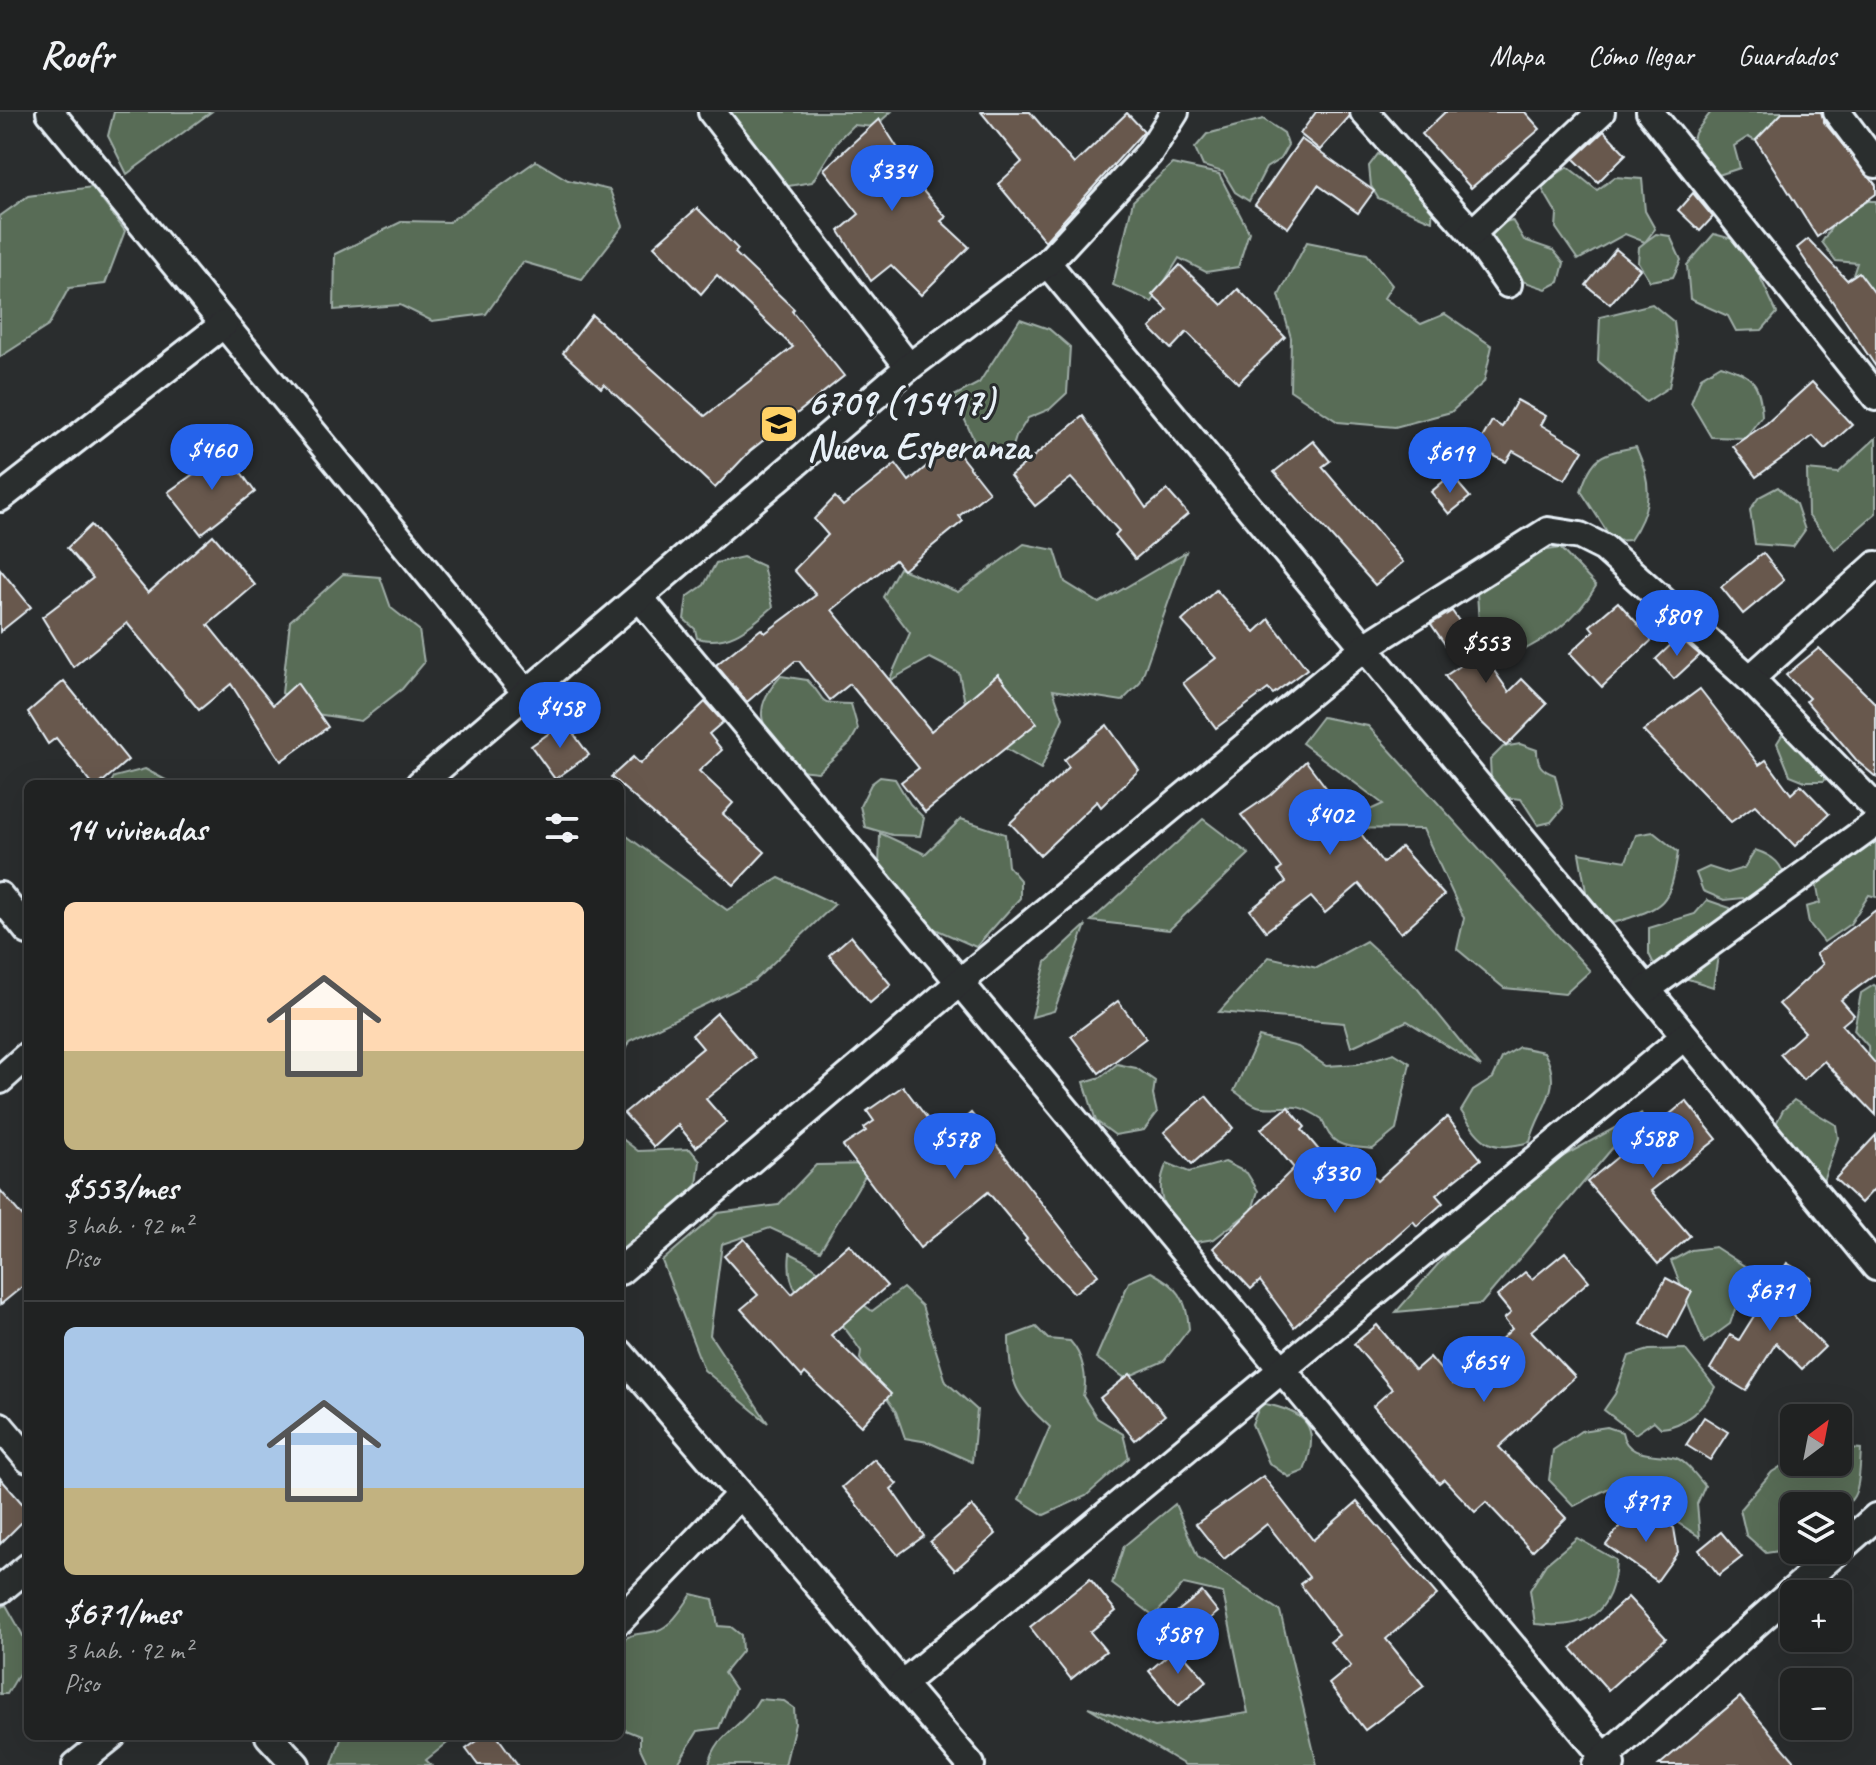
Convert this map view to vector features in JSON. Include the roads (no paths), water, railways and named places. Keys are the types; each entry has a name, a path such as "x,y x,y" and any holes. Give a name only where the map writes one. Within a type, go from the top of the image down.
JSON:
{"street":[{"path":"50,112 528,695"},
{"path":"712,112 909,367"},
{"path":"425,780 909,367 1047,263 1149,153 1175,112"},
{"path":"1364,112 1472,233 1508,284"},
{"path":"1472,233 1601,112"},
{"path":"1650,112 1876,397"},
{"path":"1837,112 1876,164"},
{"path":"1047,263 1876,1267"},
{"path":"0,498 224,324"},
{"path":"624,1268 960,982 1365,647 1548,531 1580,536 1604,548 1750,679 1876,808"},
{"path":"1750,679 1876,565"},
{"path":"640,598 1283,1371 1604,1763 1876,1517"},
{"path":"1647,989 1876,823"},
{"path":"0,896 24,926"},
{"path":"902,1684 1685,1036"},
{"path":"0,1080 24,1059"},
{"path":"624,1358 971,1765"},
{"path":"0,1426 24,1454"},
{"path":"624,1616 739,1496"},
{"path":"0,1590 24,1570"},
{"path":"76,1765 107,1740"},
{"path":"273,1740 296,1765"}],"place":[{"name":"6709 (15417) Nueva Esperanza","path":"779,424"}]}
